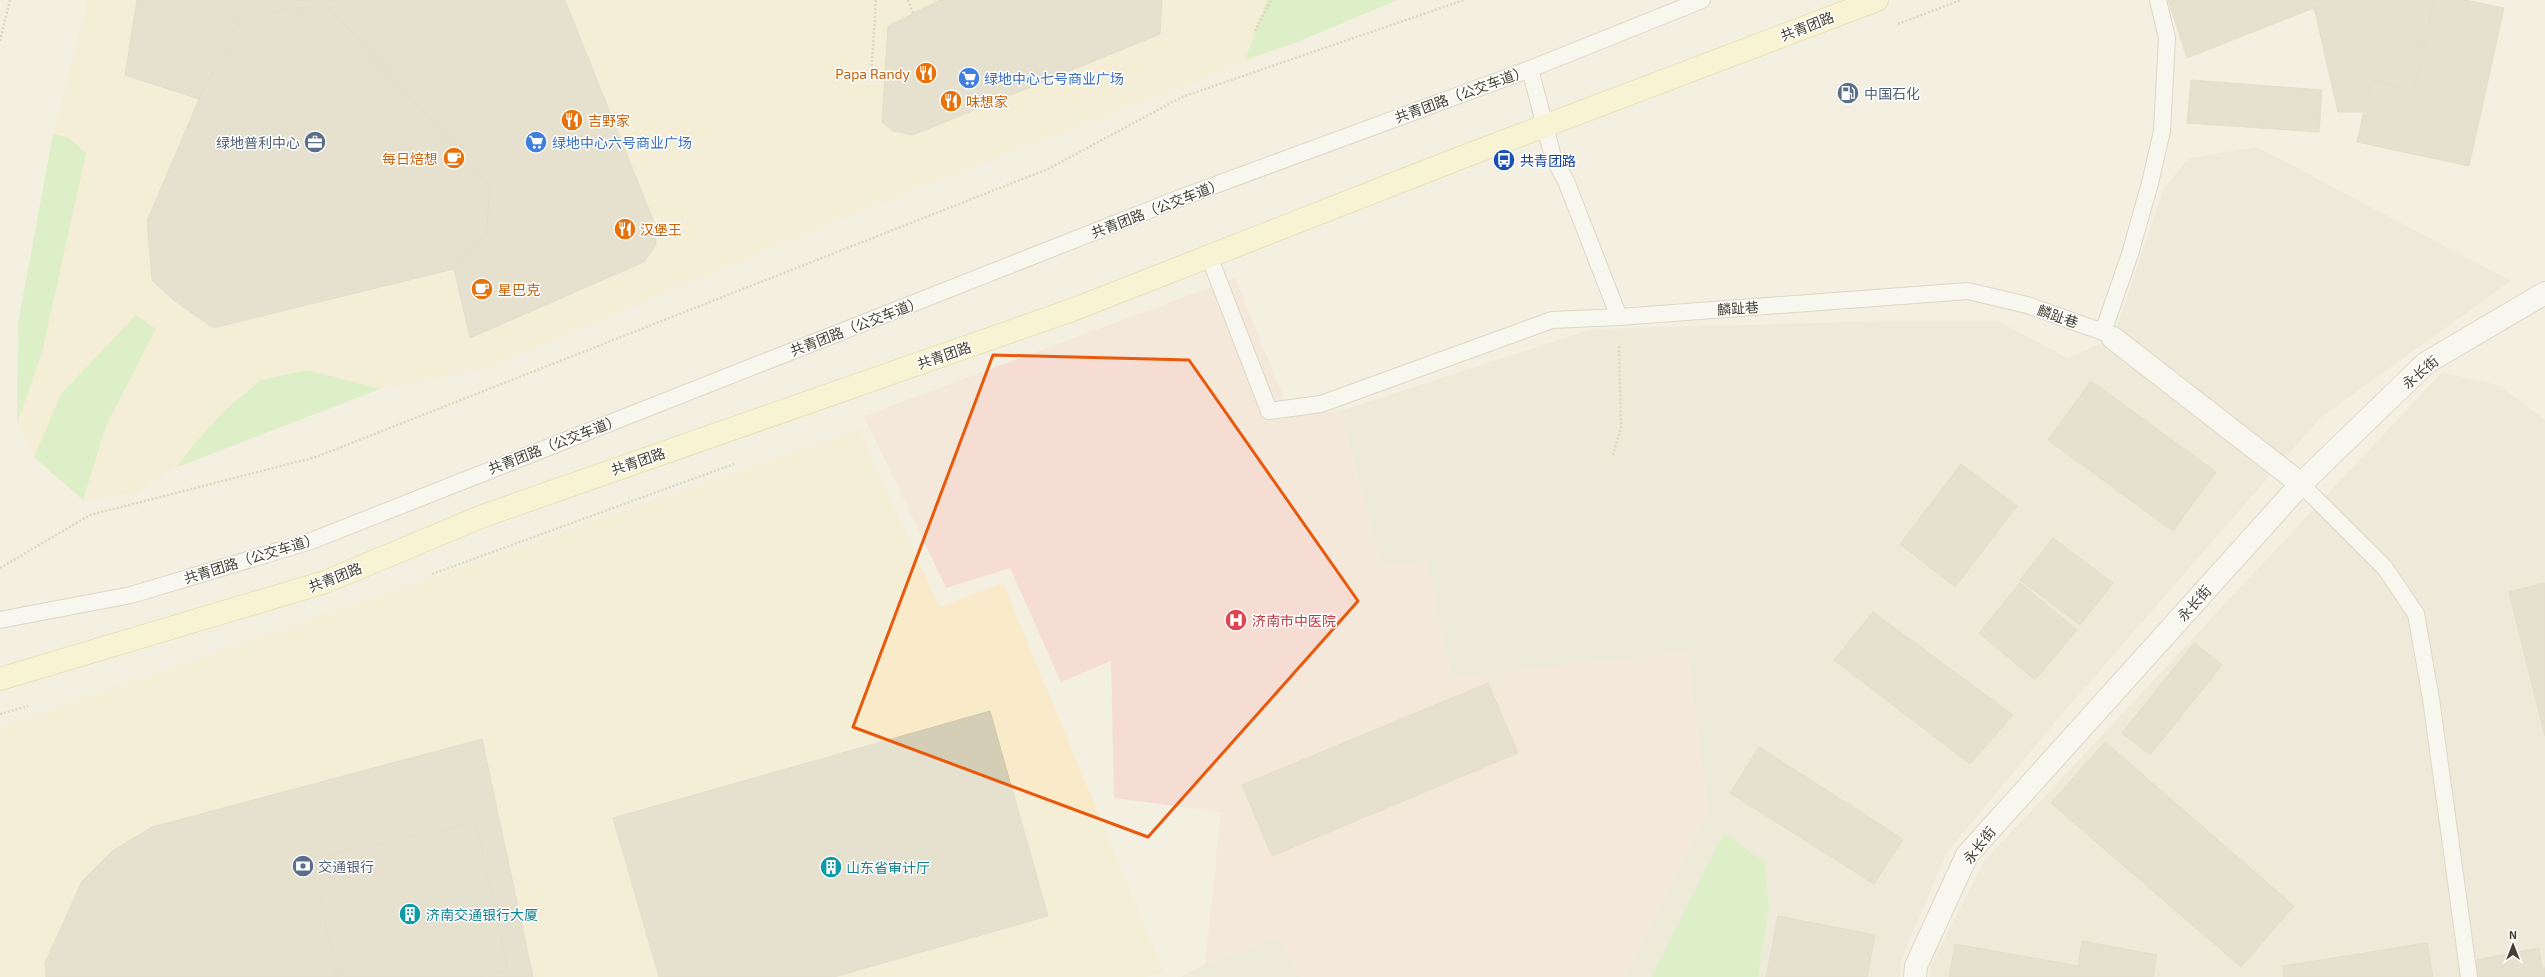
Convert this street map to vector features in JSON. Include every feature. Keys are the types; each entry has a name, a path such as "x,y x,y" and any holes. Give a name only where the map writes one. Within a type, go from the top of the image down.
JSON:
{"main road":[{"path":"1844,12 1863,0"},
{"name":"共青团路","path":"0,679 325,582 483,516 1065,312 1545,126 1877,0"}],"street":[{"name":"永长街","path":"1915,977 1916,966 1967,855 2301,484 2426,363 2545,293"},
{"path":"2108,335 2301,484"}],"lane":[{"name":"共青团路（公交车道）","path":"0,620 131,595 311,541 1180,198 1530,69 1702,0"},
{"path":"2108,335 2150,183 2162,130 2167,38 2158,0"},
{"path":"1530,69 1554,157 1566,181 1619,317"},
{"name":"麟趾巷","path":"1209,256 1269,411 1321,404 1552,320 1619,317 1968,291 2027,304 2108,335"},
{"path":"2301,484 2385,568 2416,614 2431,699 2469,977"}],"path":[{"path":"0,41 10,0"},
{"path":"871,78 876,0"},
{"path":"908,0 913,13"},
{"path":"1255,31 1271,0"},
{"path":"0,568 90,515 316,457 1048,169 1182,97 1464,0"},
{"path":"1613,455 1621,428 1619,317"}],"highlighted area":[{"path":"993,355 1189,360 1358,601 1148,837 853,727"}],"shaded area":[{"path":"88,0 1397,0 1300,41 866,208 490,367 380,389 177,467 135,493 83,500 34,457 17,423 18,324 53,134"},
{"path":"2257,147 2511,281 2320,418 2056,721 1946,854 1901,961 1900,977 1623,977 1708,812 1687,653 1451,678 1426,562 1381,565 1340,411 1592,329 1890,321 1998,321 2067,358 2113,338 2164,188 2189,158"},
{"name":"济南市中医院","path":"1235,278 1291,415 1340,411 1381,565 1426,561 1451,678 1687,652 1708,812 1623,977 1301,977 1280,936 1205,964 1221,812 1114,798 1111,661 1061,682 1010,568 946,588 864,416"},
{"path":"2442,372 2501,386 2545,420 2545,977 1930,977 1931,965 1984,861"},
{"path":"859,429 939,607 1003,583 1164,972 1144,977 0,977 0,727"},
{"path":"1280,936 1301,977 1181,977 1205,964"}],"green space":[{"path":"1267,0 1397,0 1300,41 1245,60"},
{"path":"53,134 68,137 86,153 42,353 17,423 18,324"},
{"path":"136,315 156,329 106,426 83,500 34,457 61,394"},
{"path":"307,370 380,389 177,467 194,444 225,410 261,380"},
{"path":"1724,833 1764,862 1769,906 1758,977 1652,977"}],"building":[{"name":"绿地中心六号商业广场","path":"137,0 565,0 654,222 656,245 644,262 470,338 454,269 487,234 489,185 326,4 242,17 199,99 125,75"},
{"name":"绿地中心七号商业广场","path":"940,0 1162,0 1160,34 913,135 893,131 882,122 888,26"},
{"path":"2168,0 2334,0 2187,58"},
{"path":"2334,0 2434,0 2414,90 2371,80 2364,112 2338,112 2314,7"},
{"path":"2434,0 2465,0 2504,8 2469,166 2357,142 2371,80 2414,90"},
{"name":"绿地普利中心","path":"326,4 489,185 487,234 454,269 213,328 172,299 152,280 147,221 199,99 242,17"},
{"path":"2191,80 2322,90 2319,132 2187,123"},
{"path":"2091,381 2216,472 2173,531 2048,440"},
{"path":"1961,464 2017,506 1955,587 1900,544"},
{"path":"2053,538 2113,583 2080,625 2020,580"},
{"path":"2020,583 2077,630 2035,680 1979,633"},
{"path":"2545,583 2545,736 2509,592"},
{"path":"1873,612 2013,715 1970,764 1834,660"},
{"path":"2194,643 2222,665 2150,755 2122,733"},
{"path":"1488,683 1518,753 1272,856 1242,785"},
{"name":"山东省审计厅","path":"990,711 1048,916 834,977 659,977 613,818"},
{"name":"交通银行","path":"482,739 533,977 46,977 45,963 82,881 112,851 152,827"},
{"path":"2105,742 2294,906 2241,967 2051,803"},
{"path":"1759,747 1903,839 1874,884 1730,793"},
{"name":"济南交通银行大厦","path":"476,823 508,970 475,977 337,977 311,858"},
{"path":"1778,916 1875,935 1867,977 1766,977"},
{"path":"2082,941 2157,955 2153,977 1949,977 1955,944 2078,966"},
{"path":"2427,943 2433,977 2284,977 2283,966"},
{"path":"2539,948 2542,969 2545,968 2545,977 2474,977 2471,961"}],"place":[{"name":"Papa Randy","path":"926,73"},
{"name":"绿地中心七号商业广场","path":"969,78"},
{"name":"中国石化","path":"1848,93"},
{"name":"味想家","path":"951,101"},
{"name":"吉野家","path":"572,120"},
{"name":"绿地普利中心","path":"315,142"},
{"name":"绿地中心六号商业广场","path":"536,142"},
{"name":"每日焙想","path":"454,158"},
{"name":"共青团路","path":"1504,160"},
{"name":"汉堡王","path":"625,229"},
{"name":"星巴克","path":"482,289"},
{"name":"济南市中医院","path":"1236,620"},
{"name":"交通银行","path":"303,866"},
{"name":"山东省审计厅","path":"831,867"},
{"name":"济南交通银行大厦","path":"410,914"}]}
